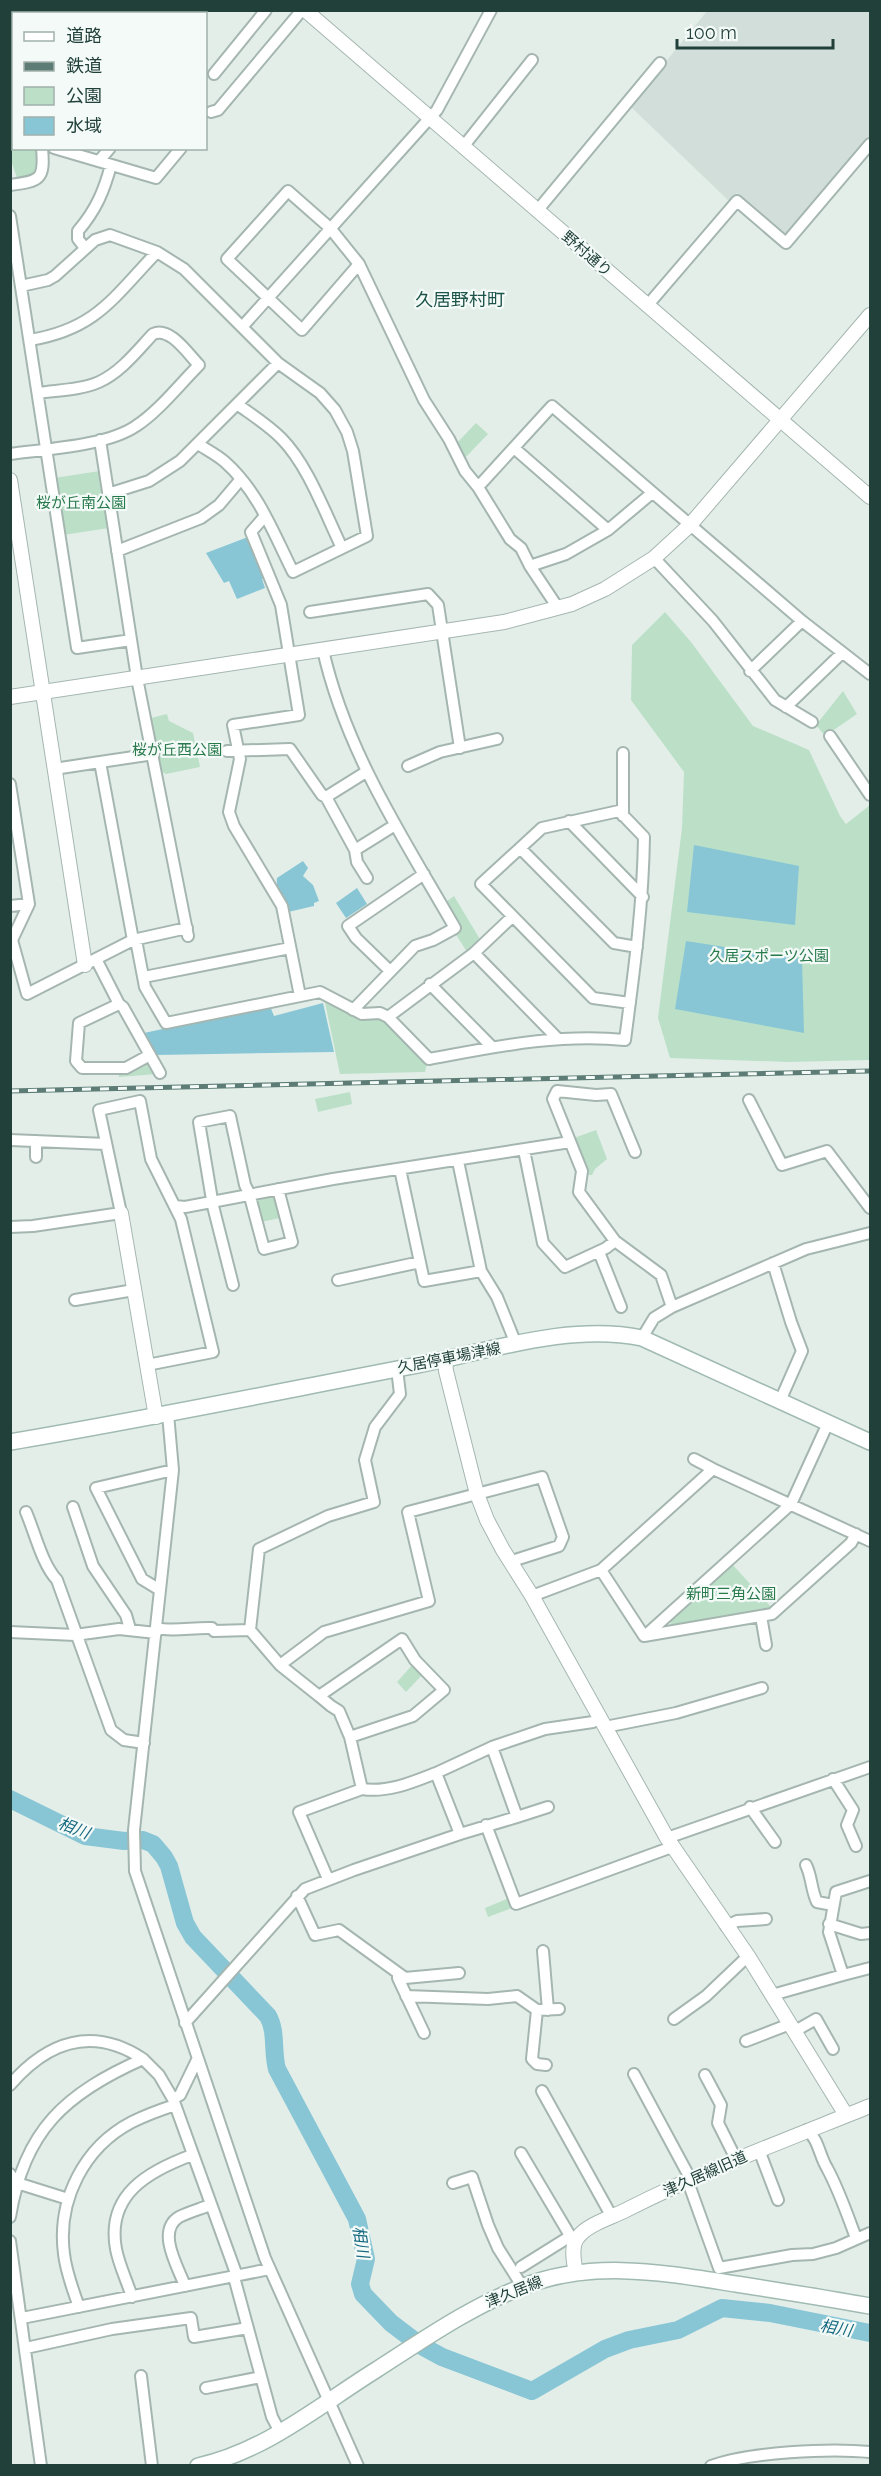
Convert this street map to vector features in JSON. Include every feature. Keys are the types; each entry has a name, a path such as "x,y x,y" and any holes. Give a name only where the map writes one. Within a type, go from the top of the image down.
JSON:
{"main road":[{"name":"久居停車場津線","path":"10,1442 162,1415 516,1344 592,1333 616,1333 642,1338 870,1442"},
{"name":"津久居線","path":"198,2466 227,2458 280,2432 394,2358 481,2306 522,2286 576,2273 635,2270 718,2275 870,2306"}],"street":[{"path":"214,74 266,10"},
{"path":"207,113 218,111 304,10"},
{"name":"野村通り","path":"304,10 870,497"},
{"path":"242,327 437,110 491,10"},
{"path":"464,147 532,60"},
{"path":"537,211 660,63"},
{"path":"647,306 737,201 786,243 870,144"},
{"path":"10,185 32,182 40,177 44,170 42,150"},
{"path":"61,150 156,178 179,150"},
{"path":"99,161 108,150"},
{"path":"85,248 78,239 78,231 93,213 104,192 111,165"},
{"path":"359,264 302,330 227,259 288,191 334,224 343,242 359,264 424,400 449,439 465,471 478,487 510,539 521,548 558,608"},
{"path":"10,216 77,648 131,640"},
{"path":"21,286 48,280 55,276 95,240 110,235 157,252 184,269 278,363 294,377 320,393 335,410 347,432 353,451 367,536 293,572 265,516 242,479 225,462 198,444"},
{"path":"30,340 58,334 89,319 100,311 157,252"},
{"path":"10,697 504,622 558,608 605,589 654,558 690,525 870,315"},
{"path":"10,454 100,440 122,434 136,427 198,365 168,334 159,332 153,334 113,374 98,382 38,393"},
{"path":"108,494 149,482 180,461 278,363"},
{"path":"237,404 268,426 293,452 342,548"},
{"path":"478,487 552,406 802,621 870,674"},
{"path":"11,791 15,848 29,904 11,942 27,994 134,940 188,932 137,678 100,440"},
{"path":"514,448 608,530"},
{"path":"117,550 201,518 219,505 242,479"},
{"path":"10,480 54,769 90,962 123,1007 160,1073"},
{"path":"530,566 566,554 608,530 652,493"},
{"path":"265,516 251,532 281,605 299,715 233,725 232,751 240,759 230,812 231,819 278,898 284,916 300,996"},
{"path":"654,558 713,621 775,700 812,722"},
{"path":"310,612 428,594 438,605 460,748"},
{"path":"750,671 802,621"},
{"path":"323,650 356,750 366,772 455,928 433,940 415,946 353,1010"},
{"path":"786,707 842,654"},
{"path":"830,736 870,795"},
{"path":"408,766 440,752 497,739"},
{"path":"232,751 290,749 322,795 326,797 355,850 357,862 367,878"},
{"path":"623,753 624,816"},
{"path":"54,769 154,754"},
{"path":"100,762 134,940 146,987 166,1023 324,992 362,1014 380,1013 388,1017 429,1059 492,1047 558,1039 594,1037 625,1040 630,1003 643,897 644,837 619,811 568,820 542,828 481,884 593,998 630,1003"},
{"path":"326,797 366,772"},
{"path":"568,820 643,897"},
{"path":"355,850 395,825"},
{"path":"520,848 614,943 637,947"},
{"path":"390,970 356,938 348,926 424,874"},
{"path":"10,906 29,904"},
{"path":"388,1017 474,952 512,917"},
{"path":"144,977 290,948"},
{"path":"474,952 558,1039"},
{"path":"430,984 492,1047"},
{"path":"119,1004 79,1023 76,1061 82,1068 126,1068 150,1055"},
{"path":"635,1152 611,1094 596,1095 557,1091 553,1099 582,1171 579,1192 615,1241 661,1275 672,1307"},
{"path":"749,1100 782,1165 827,1151 870,1208"},
{"path":"147,1365 213,1352 181,1219 151,1158 140,1101 99,1110 121,1213 147,1365 162,1415 173,1470 134,1830 135,1870 197,2060 270,2269 358,2466"},
{"path":"233,1285 213,1206 199,1122 231,1116 245,1185 264,1250 292,1242 278,1189"},
{"path":"10,1140 106,1144"},
{"path":"36,1141 36,1157"},
{"path":"175,1206 185,1207 249,1193 570,1142"},
{"path":"524,1150 543,1243 565,1267 599,1252 615,1241"},
{"path":"458,1161 481,1271 497,1297 516,1344"},
{"path":"400,1169 424,1281 481,1271"},
{"path":"10,1227 33,1226 121,1213"},
{"path":"642,1338 654,1318 672,1307 806,1249 870,1233"},
{"path":"599,1252 621,1307"},
{"path":"338,1280 420,1262"},
{"path":"773,1263 802,1351 780,1401"},
{"path":"75,1300 134,1290"},
{"path":"445,1359 477,1494 487,1520 669,1842 748,1956 846,2115"},
{"path":"362,1789 350,1737 339,1711 280,1665 250,1630 260,1549 328,1516 374,1502 365,1460 375,1427 400,1394 397,1369"},
{"path":"644,1636 791,1504 828,1423"},
{"path":"694,1459 870,1540"},
{"path":"532,1596 601,1570 713,1469"},
{"path":"160,1590 142,1579 96,1488 173,1470"},
{"path":"280,1665 324,1632 429,1601 408,1512 542,1477 563,1537 559,1546 512,1561"},
{"path":"73,1507 93,1566 126,1615 130,1629"},
{"path":"26,1512 43,1558 50,1573 57,1580 111,1730 124,1740 144,1743"},
{"path":"644,1636 772,1614 851,1543 856,1534"},
{"path":"601,1570 644,1636"},
{"path":"761,1616 766,1645"},
{"path":"10,1632 75,1635 130,1629 165,1630 195,1627 214,1630 250,1630"},
{"path":"320,1696 402,1639 415,1660 444,1690 413,1716 350,1737"},
{"path":"328,1879 299,1812 362,1789 374,1791 397,1787 436,1773 492,1747 545,1729 676,1713 762,1688"},
{"path":"492,1747 517,1817"},
{"path":"486,1825 516,1904 750,1807 870,1767"},
{"path":"436,1773 460,1834"},
{"path":"833,1779 853,1810 847,1825 856,1846"},
{"path":"185,2023 305,1889 486,1825 548,1807"},
{"path":"750,1807 775,1842"},
{"path":"806,1865 817,1902 833,1905"},
{"path":"843,1976 829,1932 836,1892 870,1881"},
{"path":"297,1896 315,1935 339,1930 405,1978 459,1973"},
{"path":"726,1926 737,1921 766,1919"},
{"path":"829,1924 861,1934 870,1933"},
{"path":"543,1951 548,2010 532,2058 537,2064 546,2065"},
{"path":"674,2019 706,1996 748,1956"},
{"path":"772,1995 870,1968"},
{"path":"398,1973 398,1978 424,2033"},
{"path":"406,1996 488,1999 517,1996 548,2010"},
{"path":"746,2041 816,2019 833,2049"},
{"path":"10,2085 27,2066 44,2054 57,2047 78,2041 113,2044 128,2049 143,2059 159,2075 174,2102 235,2276 272,2417 280,2432"},
{"path":"10,2217 14,2178 41,2133 70,2101 104,2076 143,2059"},
{"path":"80,2307 64,2255 63,2218 68,2199 83,2166 106,2140 132,2122 174,2102 180,2095 197,2060"},
{"path":"634,2074 688,2179 718,2275 792,2255 813,2254 836,2248 870,2234"},
{"path":"705,2075 721,2105 718,2123 736,2159"},
{"path":"542,2091 612,2217"},
{"name":"津久居線旧道","path":"572,2240 688,2179 870,2106"},
{"path":"807,2130 816,2140 826,2168 833,2176 856,2238"},
{"path":"759,2150 778,2200"},
{"path":"521,2153 572,2240 576,2273"},
{"path":"132,2297 116,2248 116,2227 123,2202 147,2175 192,2155"},
{"path":"453,2183 472,2177 498,2248 522,2286"},
{"path":"14,2178 68,2199"},
{"path":"185,2286 168,2240 169,2229 180,2216 210,2205"},
{"path":"521,2267 572,2240"},
{"path":"10,2241 40,2466"},
{"path":"22,2318 270,2269"},
{"path":"26,2349 111,2329 190,2318 194,2337 248,2328"},
{"path":"141,2376 152,2466"},
{"path":"206,2388 261,2377"},
{"path":"711,2466 724,2461 762,2456 849,2450 870,2452"}],"shaded area":[{"path":"707,11 870,11 870,136 789,232 784,233 737,193 729,201 630,106"}],"green space":[{"path":"10,147 12,150 36,150 38,167 31,176 17,178 11,160"},
{"path":"476,423 488,434 462,461 455,445"},
{"name":"桜が丘南公園","path":"100,471 109,528 63,535 54,478"},
{"name":"久居スポーツ公園","path":"665,612 691,642 753,726 809,750 846,824 870,805 870,1060 789,1062 670,1058 658,1018 682,828 684,772 631,700 632,645"},
{"path":"843,691 857,714 825,736 816,725"},
{"name":"桜が丘西公園","path":"167,714 169,721 193,733 200,767 166,774 162,772 151,718"},
{"path":"454,896 481,941 467,952 455,933 460,930 446,902"},
{"path":"324,998 384,1021 427,1064 425,1072 340,1074"},
{"path":"150,1060 157,1074 119,1077 119,1074"},
{"path":"350,1092 352,1104 318,1112 315,1099"},
{"path":"596,1130 607,1159 595,1169 592,1175 588,1175 574,1138"},
{"path":"273,1194 280,1218 261,1222 255,1197"},
{"name":"新町三角公園","path":"732,1564 771,1607 769,1610 672,1626 669,1619"},
{"path":"413,1664 423,1674 406,1692 397,1682"},
{"path":"509,1898 512,1908 488,1917 485,1908"}],"water":[{"path":"248,537 264,578 262,579 265,588 237,599 229,581 224,583 206,553"},
{"path":"694,845 799,866 795,925 687,912"},
{"path":"303,861 308,868 303,876 313,885 319,901 314,903 314,906 288,912 277,887 277,878"},
{"path":"357,888 367,904 346,918 336,903"},
{"path":"686,941 802,959 804,1033 675,1009"},
{"path":"323,1003 334,1052 156,1055 144,1033 270,1006 274,1016"}],"waterway":[{"name":"相川","path":"10,1799 85,1836 124,1841 143,1840 153,1844 164,1857 169,1866 185,1923 193,1937 268,2016 271,2022 277,2069 357,2219 366,2259 360,2284 363,2294 391,2323 420,2345 442,2357 532,2391 605,2349 629,2340 678,2330 722,2308 770,2313 870,2333"}],"railway":[{"path":"10,1091 870,1071"}],"district":[{"name":"久居野村町","path":"460,299"}]}
